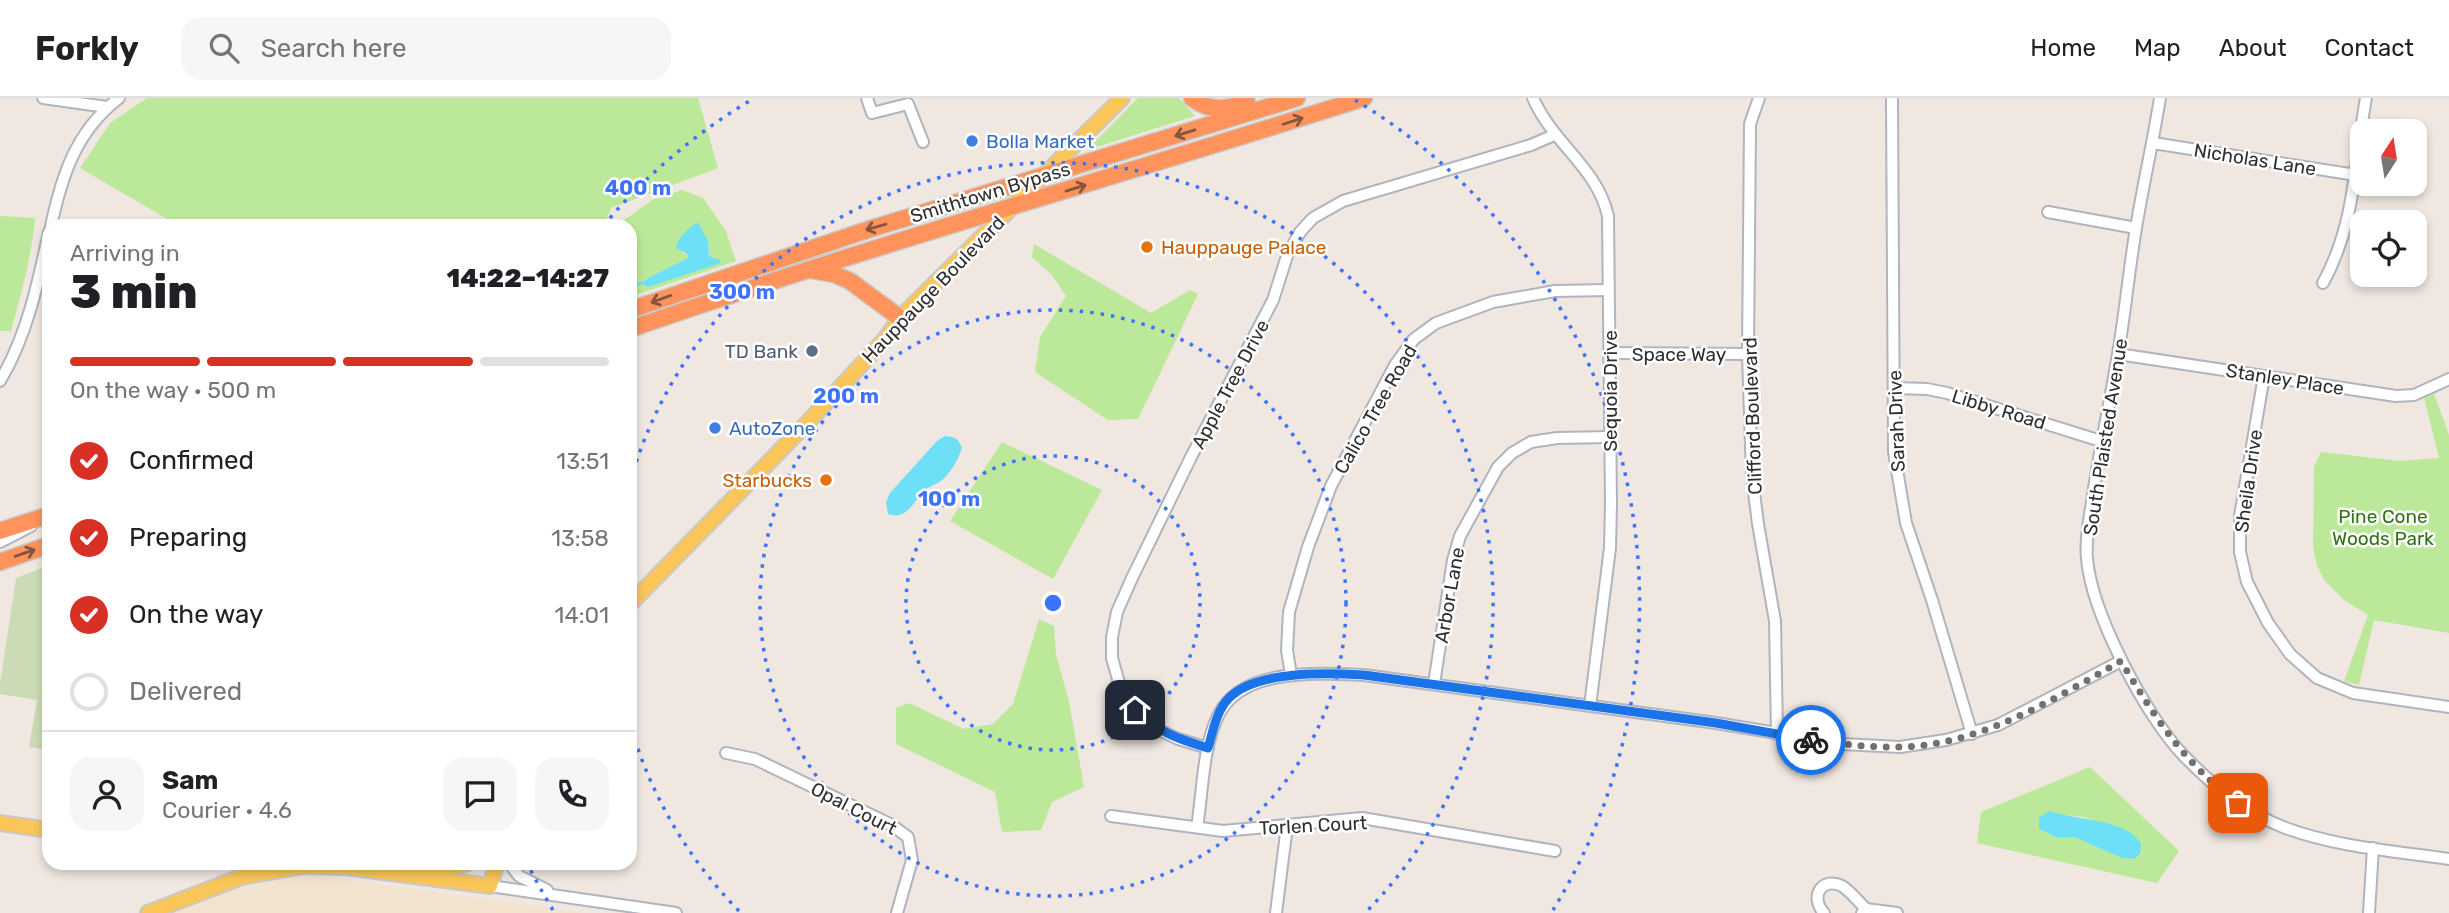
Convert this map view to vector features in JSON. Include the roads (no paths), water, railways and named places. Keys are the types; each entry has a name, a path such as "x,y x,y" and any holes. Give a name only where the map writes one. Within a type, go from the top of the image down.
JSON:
{"highway":[{"path":"1192,98 1203,107 1216,110 1263,98"},
{"name":"Smithtown Bypass","path":"637,308 769,261 1297,98"},
{"name":"Smithtown Bypass","path":"637,327 807,269 1364,98"},
{"path":"807,269 834,274 850,281 900,318"},
{"path":"0,531 42,517"},
{"path":"0,562 42,547"}],"main road":[{"name":"Hauppauge Boulevard","path":"637,597 811,419 886,338 900,318 1122,98"},
{"path":"0,823 42,829"},
{"path":"148,913 243,870"},
{"path":"366,870 490,886 495,870"},
{"path":"412,877 440,870"}],"street":[{"path":"43,98 107,107"},
{"path":"53,219 68,162 83,136 107,107 119,98"},
{"path":"867,98 872,113 908,104 923,142"},
{"name":"Sequoia Drive","path":"1534,98 1554,135 1594,181 1605,200 1608,216 1610,548 1590,706"},
{"name":"Clifford Boulevard","path":"1759,98 1750,124 1748,354 1752,476 1775,621 1777,734"},
{"name":"Sarah Drive","path":"1892,98 1894,452 1906,523 1972,734"},
{"name":"South Plaisted Avenue","path":"2160,98 2136,228 2118,354 2088,526 2087,559 2104,622 2121,661 2152,713 2183,755 2224,793 2251,812 2282,827 2327,840 2449,859"},
{"path":"2363,119 2366,98"},
{"name":"Apple Tree Drive","path":"1208,748 1178,739 1153,727 1135,710 1121,686 1112,658 1112,637 1117,612 1132,578 1273,300 1287,256 1300,232 1313,218 1343,201 1531,145 1554,135"},
{"name":"Nicholas Lane","path":"2153,143 2350,174"},
{"path":"2323,283 2336,258 2352,196"},
{"path":"2048,212 2136,228"},
{"path":"0,381 13,358 36,292 42,264"},
{"name":"Calico Tree Road","path":"1291,675 1287,650 1289,612 1308,547 1331,486 1395,365 1414,339 1436,323 1493,302 1555,291 1608,290"},
{"path":"36,292 42,293"},
{"name":"Space Way","path":"1610,353 1748,354"},
{"name":"Stanley Place","path":"2118,354 2396,396 2414,395 2449,379"},
{"name":"Sheila Drive","path":"2264,376 2240,516 2240,552 2247,582 2268,623 2290,654 2318,678 2353,693 2449,707"},
{"name":"Libby Road","path":"1895,388 1947,393 2101,442"},
{"name":"Arbor Lane","path":"1434,684 1453,561 1460,536 1498,467 1512,453 1531,442 1557,438 1610,437"},
{"path":"0,542 42,519"},
{"path":"1197,827 1208,748 1217,717 1228,699 1257,683 1291,675 1364,675 1716,723 1842,744 1900,747 1972,734 1998,725 2121,661"},
{"name":"Opal Court","path":"726,753 755,759 890,824 908,837 912,860 897,913"},
{"name":"Torlen Court","path":"1111,816 1223,831 1362,818 1555,851"},
{"path":"1276,913 1287,826"},
{"path":"2369,913 2373,848"},
{"path":"514,870 519,876 559,895"},
{"path":"1824,913 1818,906 1816,897 1821,888 1830,884 1842,886 1864,911 1897,913"},
{"path":"490,886 676,913"},
{"path":"592,900 619,913"}],"water":[{"path":"698,222 708,241 709,256 721,263 648,287 642,283 688,258 689,255 676,248 677,244 684,233"},
{"path":"945,436 956,439 962,448 951,470 941,481 922,493 906,512 888,514 886,502 890,493 937,441"},
{"path":"2050,811 2123,829 2141,843 2140,854 2134,859 2122,858 2074,837 2056,837 2039,829 2039,817"}],"waterway":[{"path":"637,284 642,283"}],"place":[{"name":"Bolla Market","path":"972,141"},
{"name":"Hauppauge Palace","path":"1147,247"},
{"name":"TD Bank","path":"812,351"},
{"name":"AutoZone","path":"715,428"},
{"name":"Starbucks","path":"826,480"}],"park label":[{"name":"Pine Cone Woods Park","path":"2383,527"}]}
